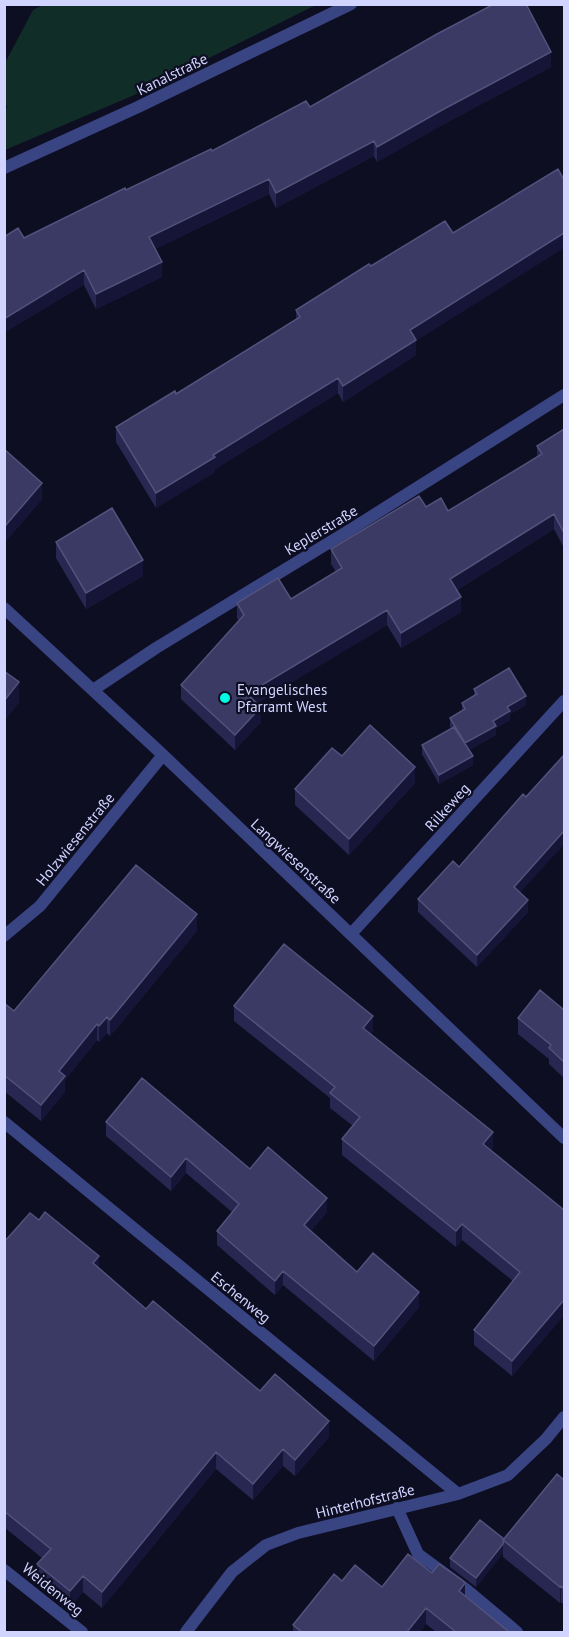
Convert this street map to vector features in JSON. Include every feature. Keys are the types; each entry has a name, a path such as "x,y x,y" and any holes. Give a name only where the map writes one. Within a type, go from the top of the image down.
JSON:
{"street":[{"name":"Kanalstraße","path":"4,168 138,108 351,4"},
{"name":"Keplerstraße","path":"93,690 156,648 353,528 564,395"},
{"name":"Langwiesenstraße","path":"4,608 163,755 564,1138"},
{"name":"Rilkeweg","path":"351,934 564,700"},
{"name":"Holzwiesenstraße","path":"4,936 40,906 163,755"},
{"name":"Eschenweg","path":"4,1122 458,1494"},
{"name":"Hinterhofstraße","path":"186,1632 232,1572 266,1545 298,1533 458,1494 508,1475 546,1439 564,1417"},
{"path":"397,1508 418,1554 518,1632"},
{"name":"Weidenweg","path":"4,1570 82,1632"}],"green space":[{"path":"43,5 316,5 132,96 5,150 5,109 7,108 5,63 33,10"}],"building":[{"path":"494,4 526,4 551,52 377,147 374,141 276,193 269,179 149,237 162,262 96,294 84,270 4,319 4,237 18,228 24,238 125,188 126,190 211,149 212,151 306,101 310,107"},
{"path":"558,169 564,180 564,233 410,330 416,340 343,386 338,378 156,493 116,427 175,391 176,394 300,317 296,310 369,264 371,266 445,221 453,233"},
{"path":"564,429 564,533 554,514 450,579 461,597 401,633 387,610 247,694 261,707 235,735 181,685 244,615 237,603 278,578 291,599 342,568 331,549 419,496 426,507 441,498 448,511 542,454 537,446"},
{"path":"4,449 42,483 6,525 4,523"},
{"path":"112,508 143,560 86,593 56,542"},
{"path":"509,668 526,696 507,707 510,711 493,721 496,726 465,743 450,718 465,709 462,703 477,694 474,689"},
{"path":"4,671 19,682 4,701"},
{"path":"370,725 415,767 349,839 295,789 332,748 342,756"},
{"path":"454,727 473,756 439,775 422,745"},
{"path":"564,755 564,831 514,887 528,900 477,955 418,899 453,861 459,867 523,794 526,797"},
{"path":"136,865 197,914 110,1020 107,1017 99,1026 97,1024 59,1071 65,1076 41,1105 4,1075 4,1003 14,1011"},
{"path":"284,944 373,1016 363,1028 493,1132 483,1144 564,1210 564,1300 512,1361 474,1330 520,1272 462,1224 456,1231 342,1139 360,1117 330,1093 335,1087 234,1006"},
{"path":"540,990 564,1010 564,1062 549,1048 551,1045 518,1018"},
{"path":"142,1078 250,1169 268,1147 327,1198 304,1225 357,1272 373,1253 419,1292 374,1346 283,1271 275,1281 217,1231 239,1204 186,1158 171,1177 106,1122"},
{"path":"45,1212 99,1256 93,1263 146,1309 153,1301 260,1391 275,1374 329,1421 295,1460 283,1449 253,1484 216,1452 102,1592 83,1576 70,1591 37,1564 51,1549 4,1511 4,1241 30,1213 39,1220"},
{"path":"557,1474 564,1480 564,1589 503,1540"},
{"path":"480,1520 504,1539 503,1544 476,1578 450,1558"},
{"path":"408,1554 432,1573 439,1564 462,1580 465,1583 459,1591 509,1632 456,1632 426,1608 407,1632 302,1632 293,1625 334,1574 342,1581 355,1565 382,1587"}],"place":[{"name":"Evangelisches Pfarramt West","path":"225,698"}]}
